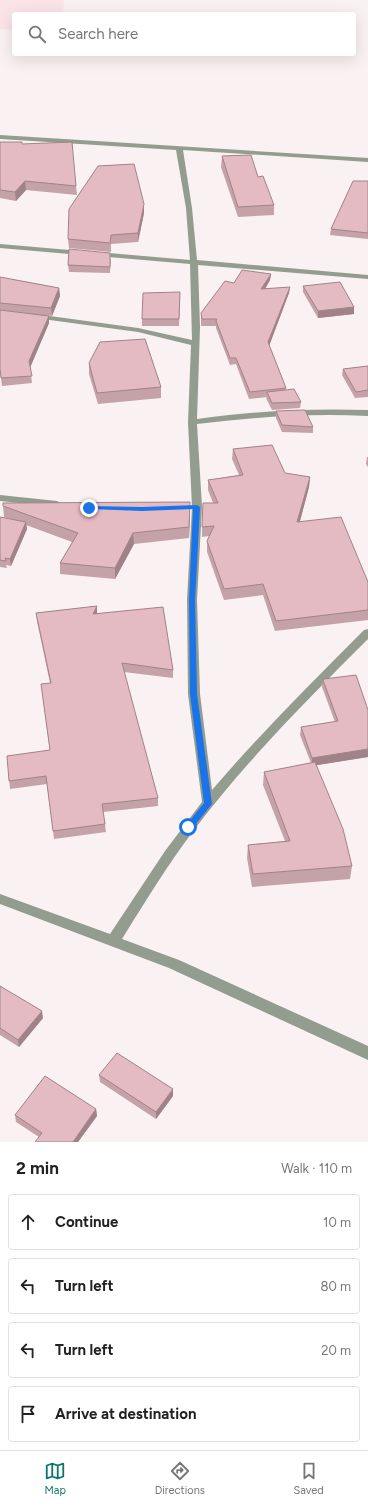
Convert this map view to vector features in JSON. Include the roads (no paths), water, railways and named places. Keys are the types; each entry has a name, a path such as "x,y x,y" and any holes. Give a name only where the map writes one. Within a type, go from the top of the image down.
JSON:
{"street":[{"path":"0,137 368,160"},
{"path":"179,148 189,208 194,262 195,343 192,422 192,600 194,694 208,804"},
{"path":"0,246 368,277"},
{"path":"30,316 52,317 138,330 195,343"},
{"path":"192,422 244,415 303,412 368,413"},
{"path":"0,498 66,505"},
{"path":"113,941 188,827 258,744 368,633"},
{"path":"0,899 174,964 368,1053"}]}
